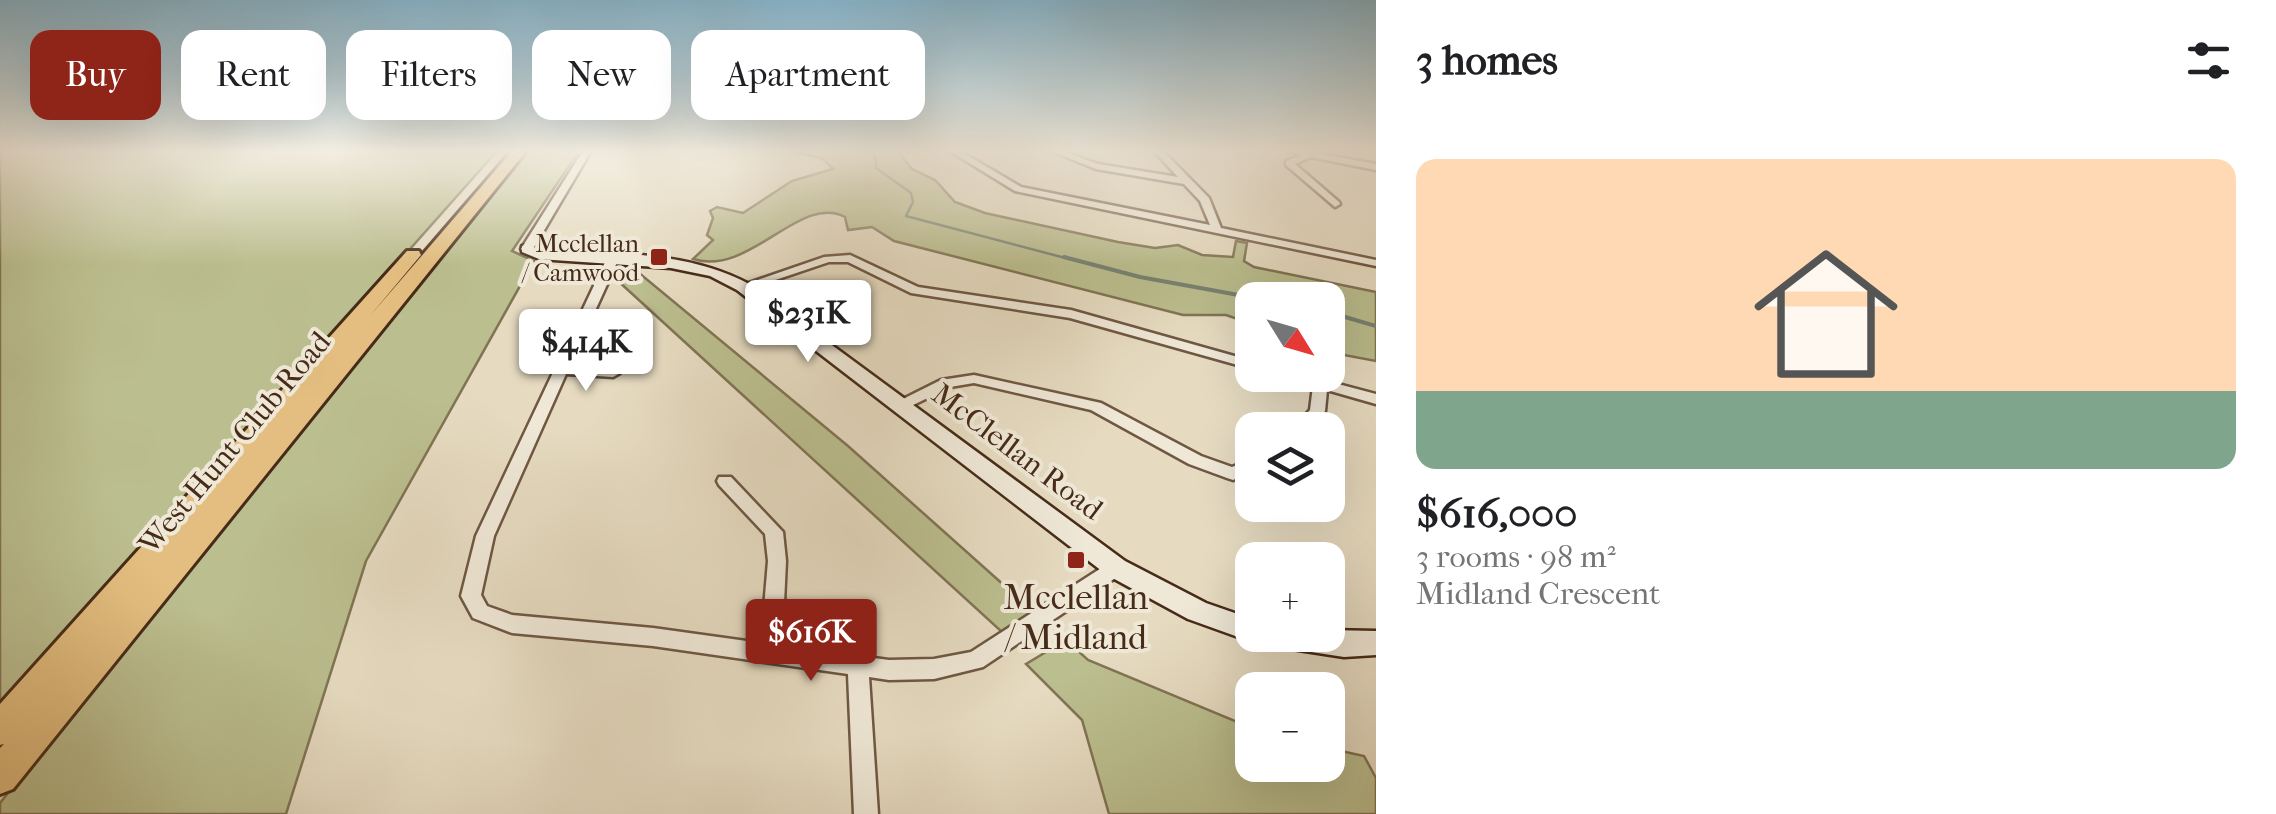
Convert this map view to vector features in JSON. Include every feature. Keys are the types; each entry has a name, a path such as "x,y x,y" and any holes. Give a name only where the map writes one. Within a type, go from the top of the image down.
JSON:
{"main road":[{"name":"West Hunt Club Road","path":"0,730 470,189"},
{"name":"West Hunt Club Road","path":"0,776 487,189"}],"street":[{"path":"526,249 563,189"},
{"path":"1018,189 1376,264"},
{"path":"1193,189 1205,200 1217,230"},
{"path":"1317,189 1334,204"},
{"name":"McClellan Road","path":"526,249 539,254 694,266 744,287 1116,568 1197,612 1235,624"},
{"path":"613,258 485,536 471,596 480,612 512,624 771,652 890,670 934,669 976,660 1116,568"},
{"path":"744,287 828,259 850,258 915,290 1071,314 1235,360"},
{"path":"562,370 612,373"},
{"path":"902,405 946,383 974,379 1096,406 1195,460 1235,472"},
{"path":"1345,391 1376,399"},
{"path":"725,481 774,532 777,561 771,652"},
{"path":"1345,645 1376,643"},
{"path":"858,665 866,814"}],"green space":[{"path":"0,189 463,189 0,711"},
{"path":"495,189 554,189 512,251 534,261 366,561 286,814 0,814 0,803"},
{"path":"780,189 943,189 955,202 985,213 1118,242 1155,248 1178,245 1202,255 1233,257 1236,241 1247,243 1244,261 1254,267 1327,282 1235,282 1235,318 1183,315 894,241 872,227 848,230 845,217 828,213 792,224 734,257 714,261 693,259 713,240 707,235 713,218 710,211 717,207 743,213"},
{"path":"617,268 633,268 848,446 1034,612 1003,633 617,280 609,278"},
{"path":"1345,286 1376,292 1376,361 1345,355"},
{"path":"1066,640 1088,660 1235,721 1235,782 1345,782 1345,752 1364,756 1376,778 1376,814 1109,814 1082,720 1026,664"}],"waterway":[{"path":"905,189 913,202 906,216 1073,260"},
{"path":"1064,257 1140,277 1235,294"},
{"path":"1345,317 1376,326"}],"place":[{"name":"Mcclellan / Camwood","path":"659,257"},
{"name":"Mcclellan / Midland","path":"1076,560"}]}
